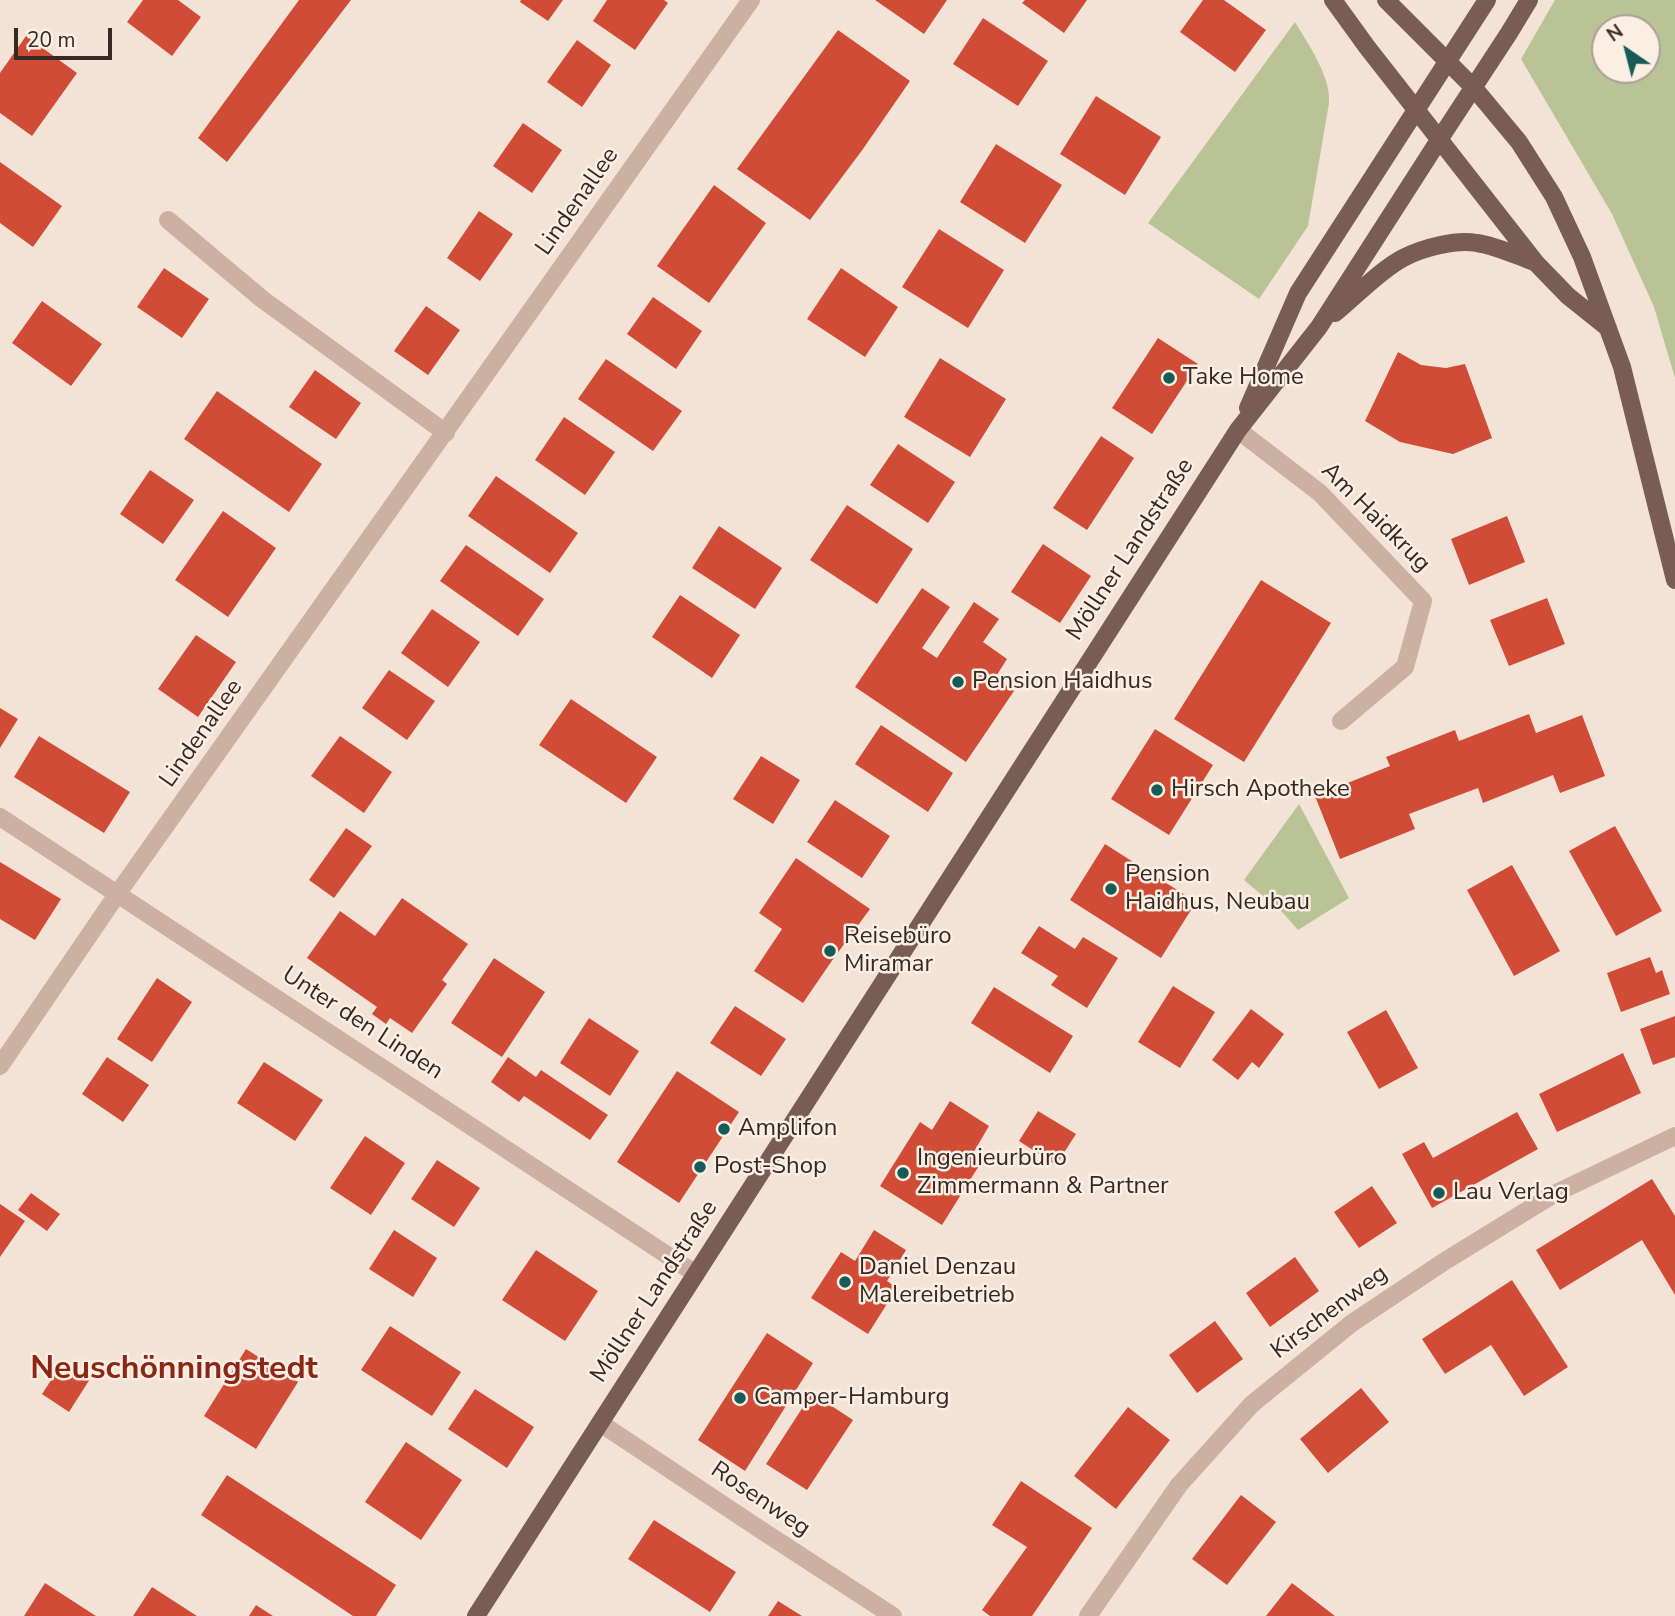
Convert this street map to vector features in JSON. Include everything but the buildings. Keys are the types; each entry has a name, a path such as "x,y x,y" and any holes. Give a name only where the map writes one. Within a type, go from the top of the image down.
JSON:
{"main road":[{"path":"1333,0 1536,263 1569,296 1608,328"},
{"path":"1386,0 1474,88 1518,142 1555,197 1581,257 1622,367 1675,580"},
{"name":"Möllner Landstraße","path":"1238,430 1298,293 1487,0"},
{"name":"Möllner Landstraße","path":"477,1616 1238,430 1320,327 1529,0"},
{"path":"1320,327 1381,274 1403,258 1425,250 1453,242 1476,242 1536,263"}],"street":[{"name":"Lindenallee","path":"0,1066 118,894 751,0"},
{"path":"168,220 262,299 446,433"},
{"name":"Am Haidkrug","path":"1238,430 1320,493 1423,601 1405,667 1341,721"},
{"name":"Unter den Linden","path":"0,817 696,1274"},
{"name":"Kirschenweg","path":"1088,1616 1178,1485 1252,1404 1352,1323 1456,1254 1554,1194 1675,1136"},
{"name":"Rosenweg","path":"600,1423 893,1616"}],"green space":[{"path":"1555,0 1675,0 1675,378 1654,307 1612,214 1521,59"},
{"path":"1295,22 1323,71 1329,103 1308,226 1259,299 1148,223"},
{"path":"1299,804 1349,898 1298,930 1283,913 1244,880"}],"place":[{"name":"Take Home","path":"1169,378"},
{"name":"Pension Haidhus","path":"958,682"},
{"name":"Hirsch Apotheke","path":"1157,790"},
{"name":"Pension Haidhus, Neubau","path":"1111,889"},
{"name":"Reisebüro Miramar","path":"830,951"},
{"name":"Amplifon","path":"724,1129"},
{"name":"Post-Shop","path":"700,1167"},
{"name":"Ingenieurbüro Zimmermann & Partner","path":"903,1173"},
{"name":"Lau Verlag","path":"1439,1193"},
{"name":"Daniel Denzau Malereibetrieb","path":"845,1282"},
{"name":"Camper-Hamburg","path":"740,1398"}],"district":[{"name":"Neuschönningstedt","path":"174,1370"}]}
